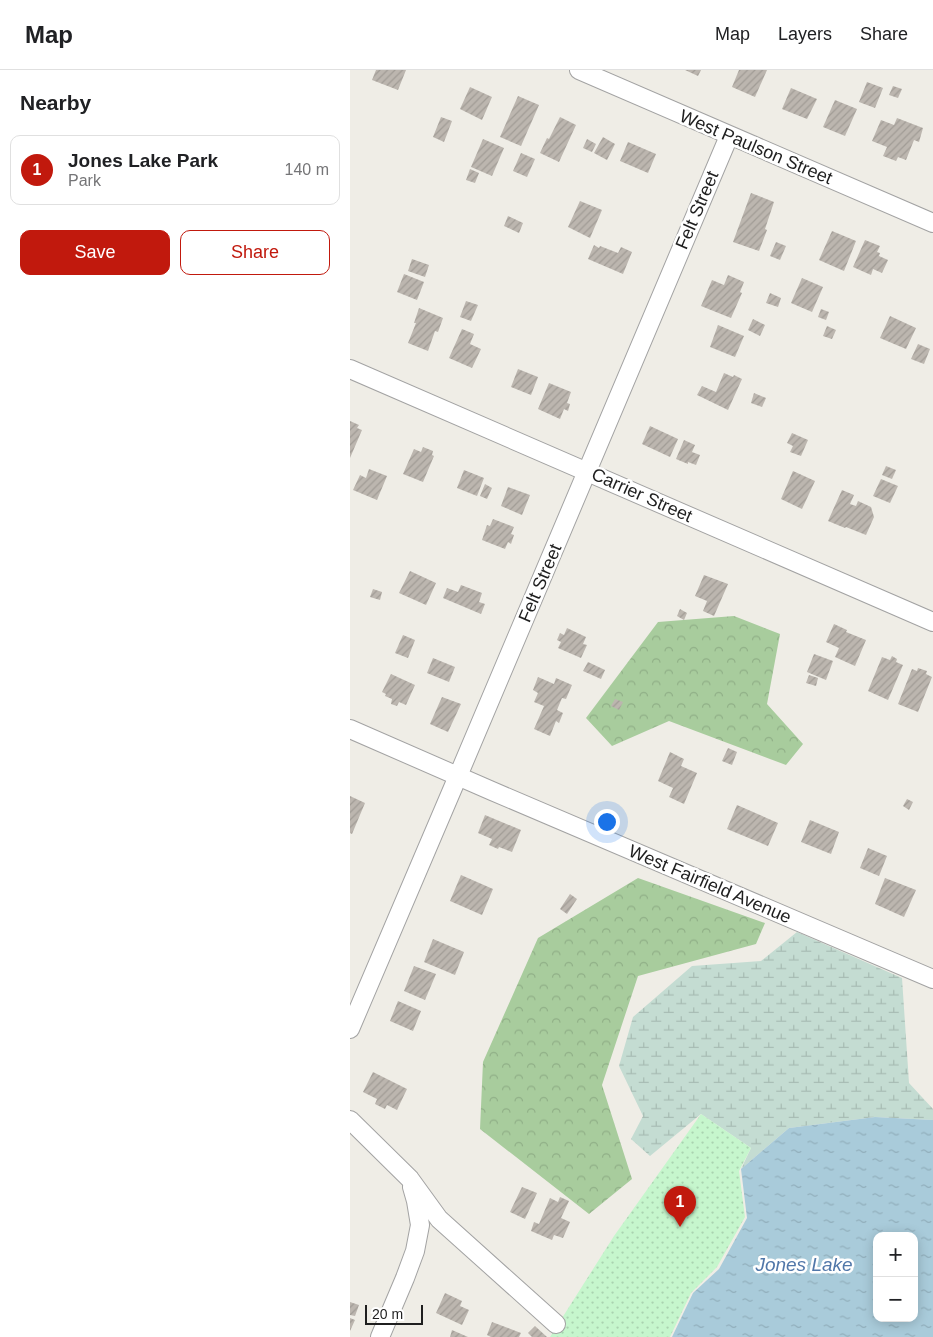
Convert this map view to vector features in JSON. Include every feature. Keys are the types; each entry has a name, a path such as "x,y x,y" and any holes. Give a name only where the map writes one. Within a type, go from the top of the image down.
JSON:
{"street":[{"name":"West Paulson Street","path":"579,70 933,223"},
{"name":"Felt Street","path":"350,1030 729,136"},
{"name":"Carrier Street","path":"350,369 933,622"},
{"name":"West Fairfield Avenue","path":"350,729 933,979"},
{"path":"350,1120 410,1179 439,1219 556,1324"},
{"path":"380,1337 406,1278 415,1252 420,1225 410,1179"}],"green space":[{"path":"734,616 780,634 767,704 803,744 786,765 669,721 612,746 586,718 658,622"},
{"path":"638,878 765,923 756,944 638,976 602,1085 632,1179 589,1214 480,1129 483,1062 538,938"},
{"path":"797,932 902,978 909,1083 933,1109 933,1120 875,1117 789,1128 741,1169 751,1148 701,1114 650,1156 631,1139 643,1116 619,1066 633,1017 692,966 761,961"},
{"path":"701,1114 751,1148 739,1171 745,1217 717,1267 691,1293 670,1337 550,1337 614,1236"}],"water":[{"name":"Jones Lake","path":"875,1117 933,1120 933,1337 672,1337 693,1293 719,1269 747,1218 741,1169 789,1128"}],"building":[{"path":"376,70 406,70 398,90 372,80"},
{"path":"685,70 701,70 698,76"},
{"path":"739,70 767,70 755,97 732,87"},
{"path":"867,82 883,88 875,108 859,102"},
{"path":"893,86 902,89 898,98 889,95"},
{"path":"470,87 492,97 482,120 460,109"},
{"path":"791,88 817,99 807,119 782,109"},
{"path":"518,96 539,105 521,146 500,137"},
{"path":"835,100 857,109 845,136 823,127"},
{"path":"441,117 452,121 444,142 433,137"},
{"path":"560,117 576,125 559,162 540,153"},
{"path":"897,118 923,128 919,142 914,140 906,160 898,157 896,161 883,156 887,147 872,141 881,120 894,125"},
{"path":"603,137 615,144 607,160 594,153"},
{"path":"483,139 504,148 492,176 471,167"},
{"path":"587,139 596,144 592,152 583,148"},
{"path":"628,142 656,154 648,173 620,161"},
{"path":"521,153 535,159 527,177 513,171"},
{"path":"470,169 479,173 475,183 466,180"},
{"path":"751,193 774,202 765,229 767,230 759,251 733,242"},
{"path":"580,201 602,210 590,238 568,227"},
{"path":"508,216 523,223 519,233 504,226"},
{"path":"832,231 856,241 844,271 819,260"},
{"path":"865,240 880,246 877,252 880,253 879,256 888,260 882,273 873,269 871,275 853,267"},
{"path":"776,242 786,246 780,260 770,256"},
{"path":"594,245 618,253 621,247 632,252 623,274 588,259"},
{"path":"412,259 429,265 425,277 408,271"},
{"path":"404,274 424,282 417,300 397,292"},
{"path":"728,275 744,282 740,292 742,293 731,318 701,306 712,280 724,285"},
{"path":"802,278 823,287 812,312 791,303"},
{"path":"770,293 781,298 778,307 766,303"},
{"path":"466,301 478,305 471,321 460,317"},
{"path":"419,308 443,318 438,332 435,331 428,351 408,343 416,323 414,323"},
{"path":"821,309 829,312 826,320 818,317"},
{"path":"890,316 916,328 906,349 880,338"},
{"path":"753,319 765,325 760,336 748,330"},
{"path":"718,325 744,336 735,357 710,347"},
{"path":"827,326 836,330 832,339 823,336"},
{"path":"462,329 474,334 470,344 481,349 472,368 449,358"},
{"path":"918,344 930,349 924,364 911,359"},
{"path":"518,369 538,377 531,395 511,387"},
{"path":"724,373 742,379 728,410 697,395 702,386 716,392"},
{"path":"549,383 571,392 567,403 570,404 568,411 564,409 560,419 538,409"},
{"path":"754,393 766,398 762,407 751,403"},
{"path":"350,421 359,425 357,428 362,430 350,458"},
{"path":"650,426 678,439 670,457 642,444"},
{"path":"792,433 808,440 801,456 790,452 793,446 787,443"},
{"path":"684,440 695,445 692,452 700,455 696,465 676,459"},
{"path":"423,447 433,451 432,455 434,456 423,482 403,474 414,449 421,452"},
{"path":"886,466 896,470 892,479 882,475"},
{"path":"369,469 387,476 377,500 353,490 360,475 366,478"},
{"path":"464,470 484,478 477,496 457,488"},
{"path":"793,471 815,481 802,509 781,499"},
{"path":"881,479 898,486 890,503 873,496"},
{"path":"485,484 492,488 487,499 480,496"},
{"path":"508,487 530,495 522,515 501,506"},
{"path":"842,490 854,495 850,504 856,506 858,501 871,507 874,517 866,535 828,521"},
{"path":"493,519 514,527 511,534 514,535 511,544 508,542 505,549 482,540 487,525 490,526"},
{"path":"410,571 436,583 426,605 399,593"},
{"path":"704,575 728,584 714,616 703,611 707,601 695,596"},
{"path":"461,585 482,593 479,602 485,604 481,614 443,598 447,588 458,592"},
{"path":"373,589 382,592 380,600 370,597"},
{"path":"680,609 687,613 684,620 677,616"},
{"path":"834,624 847,630 846,632 866,640 855,666 835,657 839,648 826,642"},
{"path":"567,628 586,637 583,644 587,645 581,658 558,648 561,642 557,640 560,633 564,635"},
{"path":"403,635 415,640 408,658 395,653"},
{"path":"814,654 833,661 826,680 807,672"},
{"path":"892,656 897,659 896,662 903,665 888,700 868,691 882,657 890,660"},
{"path":"433,658 455,667 449,682 427,673"},
{"path":"588,662 605,670 601,679 583,671"},
{"path":"918,668 927,671 926,674 932,677 918,712 898,704 912,669 917,671"},
{"path":"391,674 415,685 406,705 399,702 397,706 391,704 392,699 385,696 386,694 382,692"},
{"path":"809,675 818,678 816,686 806,683"},
{"path":"538,677 554,684 556,678 572,685 566,699 562,698 557,710 563,713 559,723 556,721 550,736 534,729 544,706 534,702 538,693 533,690"},
{"path":"442,697 461,704 448,732 430,724"},
{"path":"615,699 623,702 619,710 611,706"},
{"path":"728,748 737,752 732,765 722,761"},
{"path":"670,752 684,759 681,766 697,773 684,804 669,797 673,788 658,781"},
{"path":"350,796 365,803 352,834 350,833"},
{"path":"907,799 913,802 909,810 903,806"},
{"path":"737,805 778,823 768,846 727,829"},
{"path":"485,815 521,830 512,852 489,845 492,839 478,833"},
{"path":"810,820 839,832 831,854 801,842"},
{"path":"868,848 887,856 879,876 860,868"},
{"path":"461,875 493,889 482,915 450,901"},
{"path":"885,878 916,890 904,917 875,904"},
{"path":"570,894 577,899 567,914 560,909"},
{"path":"433,939 464,952 455,975 424,962"},
{"path":"414,966 436,974 425,1000 404,991"},
{"path":"398,1001 421,1011 413,1031 390,1021"},
{"path":"373,1072 407,1089 397,1110 387,1105 385,1109 375,1104 377,1099 363,1092"},
{"path":"522,1187 537,1193 525,1219 510,1212"},
{"path":"560,1197 569,1201 561,1218 570,1222 563,1238 554,1235 552,1240 531,1231 534,1222 539,1224 550,1198 558,1202"},
{"path":"445,1293 462,1301 460,1306 469,1310 462,1325 436,1313"},
{"path":"350,1302 359,1305 355,1316 350,1315"},
{"path":"350,1318 355,1320 350,1331"},
{"path":"492,1322 521,1333 519,1337 491,1337 487,1335"},
{"path":"535,1326 547,1337 532,1337 528,1333"},
{"path":"452,1330 468,1337 450,1337"}],"place":[{"name":"Jones Lake Park","path":"680,1227"}]}
